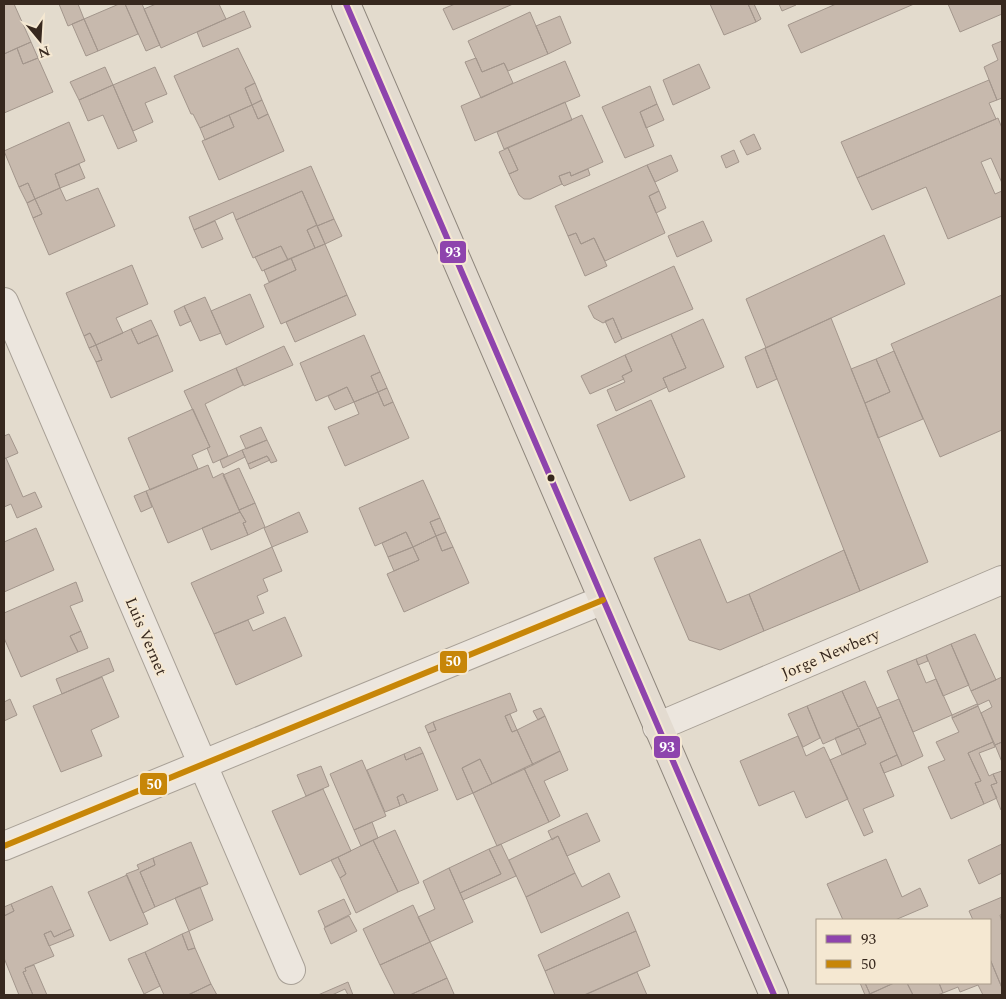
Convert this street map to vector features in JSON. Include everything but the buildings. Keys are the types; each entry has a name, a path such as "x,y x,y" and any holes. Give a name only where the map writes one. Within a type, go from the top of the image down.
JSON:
{"main road":[{"path":"346,4 774,995"}],"street":[{"name":"Luis Vernet","path":"4,302 291,970"},
{"name":"Jorge Newbery","path":"657,726 1002,580"},
{"path":"4,846 603,600"}],"transit line":[{"name":"93","path":"346,4 774,995"},
{"name":"50","path":"4,846 603,600"}]}
